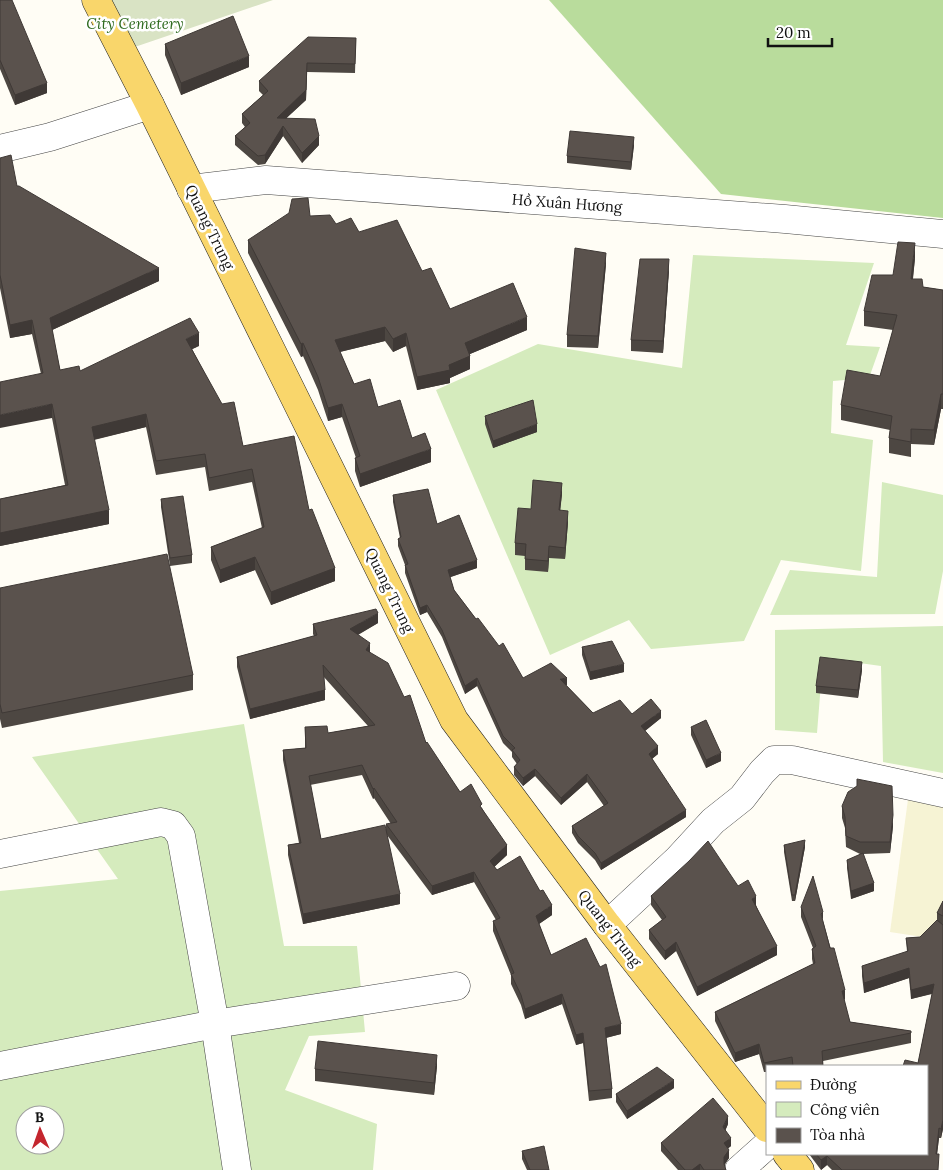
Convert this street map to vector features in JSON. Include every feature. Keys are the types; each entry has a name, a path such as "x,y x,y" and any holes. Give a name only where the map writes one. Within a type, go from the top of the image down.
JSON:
{"main road":[{"name":"Quang Trung","path":"96,0 150,105 454,720 607,925 766,1127"},
{"path":"788,1155 800,1170"}],"street":[{"path":"0,149 50,137 150,105"},
{"name":"Hồ Xuân Hương","path":"191,189 266,180 785,219 943,234"},
{"path":"607,925 678,859 713,821 742,798 774,760 792,760 943,792"},
{"path":"0,854 161,822 174,825 181,836 215,1024 237,1170"},
{"path":"0,1066 215,1024 456,986"},
{"path":"739,1170 766,1146"}],"shaded area":[{"path":"909,792 943,799 943,905 929,938 890,932"}],"green space":[{"name":"City Cemetery","path":"99,0 273,0 123,51"},
{"path":"549,0 943,0 943,218 721,194"},
{"path":"693,255 874,263 846,345 880,347 869,378 833,381 831,433 873,440 861,571 781,560 744,641 651,649 629,620 550,655 436,390 538,344 682,368"},
{"path":"882,482 943,495 943,571 935,614 770,615 790,570 877,577"},
{"path":"943,626 943,773 883,762 881,666 823,658 817,733 775,730 775,630"},
{"path":"244,724 284,946 357,946 365,1032 309,1036 285,1090 377,1124 373,1170 0,1170 0,891 118,879 32,757"}],"building":[{"path":"0,0 12,0 47,83 15,95 0,60"},
{"path":"233,16 249,56 181,83 165,44"},
{"path":"308,37 356,38 355,64 307,63 306,90 277,118 315,119 319,136 302,153 283,126 265,155 258,156 235,136 250,123 242,114 268,91 259,81"},
{"path":"570,131 634,137 631,162 567,156"},
{"path":"11,155 17,186 159,268 50,318 60,370 79,366 80,371 190,318 199,333 186,339 222,404 234,402 243,446 294,436 309,510 312,509 335,568 271,592 255,557 220,570 211,547 264,527 252,469 209,478 205,454 156,461 146,414 92,427 109,510 0,533 0,499 68,485 52,404 0,415 0,382 43,373 32,320 10,325 0,275 0,158"},
{"path":"308,198 310,216 330,215 336,224 351,218 359,232 397,220 422,271 431,268 450,309 513,283 527,317 465,343 470,356 449,365 450,370 417,377 406,333 393,339 385,327 335,340 354,384 370,379 378,407 400,400 412,438 425,433 431,449 360,474 355,458 360,456 342,404 328,408 318,377 303,343 301,344 248,240 289,213 292,199"},
{"path":"898,242 915,243 911,279 922,279 923,287 943,290 943,394 941,394 934,430 911,429 911,442 889,438 892,416 841,405 847,370 880,376 897,315 864,311 872,275 893,275"},
{"path":"575,248 606,253 598,336 567,335"},
{"path":"640,259 669,259 663,341 631,340"},
{"path":"533,400 537,424 493,441 485,416"},
{"path":"533,480 562,483 559,510 568,511 565,548 549,546 548,561 525,559 526,544 515,543 518,508 531,509"},
{"path":"428,489 437,524 459,515 477,560 448,570 454,590 499,646 503,643 523,678 551,663 567,678 560,679 593,713 620,700 632,714 651,699 661,711 641,726 658,746 649,754 686,810 601,863 572,826 608,803 587,774 561,798 535,769 523,778 514,767 520,760 512,750 515,748 503,736 477,678 465,686 442,630 427,605 420,608 405,565 408,564 398,539 401,537 393,495"},
{"path":"183,496 192,555 170,558 161,499"},
{"path":"167,554 193,675 2,713 0,704 0,588"},
{"path":"376,609 378,613 350,629 370,643 366,650 388,663 404,697 410,695 426,743 460,792 471,784 482,804 480,806 507,845 490,861 497,870 520,856 540,891 543,890 552,905 536,916 551,955 586,938 600,967 606,964 621,1024 605,1028 612,1089 589,1091 583,1033 576,1035 562,994 525,1009 511,974 514,973 493,921 500,918 474,872 432,886 386,824 397,822 373,789 362,765 309,776 321,839 385,825 400,894 303,914 288,845 301,843 283,750 306,748 305,727 327,726 328,733 375,725 323,665 325,690 250,709 237,657 317,635 313,624"},
{"path":"612,641 624,664 590,672 582,647"},
{"path":"820,657 862,662 858,690 816,686"},
{"path":"706,720 721,753 706,760 691,727"},
{"path":"857,779 892,786 893,815 890,842 860,842 846,836 845,817 842,806 848,792 857,786"},
{"path":"805,840 795,895 792,895 784,845"},
{"path":"708,841 738,886 748,880 756,896 752,899 777,946 697,987 676,942 665,951 649,930 666,917 651,896"},
{"path":"863,853 874,883 851,891 847,860"},
{"path":"813,876 830,948 834,948 845,990 842,991 850,1022 911,1031 911,1033 822,1051 823,1065 793,1065 792,1057 764,1063 759,1044 735,1053 715,1012 815,963 812,949 816,946 801,907"},
{"path":"943,901 943,916 937,913"},
{"path":"937,920 943,925 943,1120 941,1129 939,1128 936,1154 939,1154 938,1170 842,1170 827,1156 821,1160 817,1155 928,1155 928,1065 903,1065 905,1060 918,1063 934,984 911,990 909,968 864,983 862,966 908,951 906,938 920,937"},
{"path":"318,1041 437,1055 434,1083 315,1069"},
{"path":"657,1067 674,1080 627,1111 616,1094"},
{"path":"713,1098 728,1116 723,1127 731,1138 724,1143 729,1150 724,1157 726,1170 704,1170 700,1164 692,1170 685,1170 661,1143"},
{"path":"544,1146 549,1170 530,1170 522,1151"}]}
